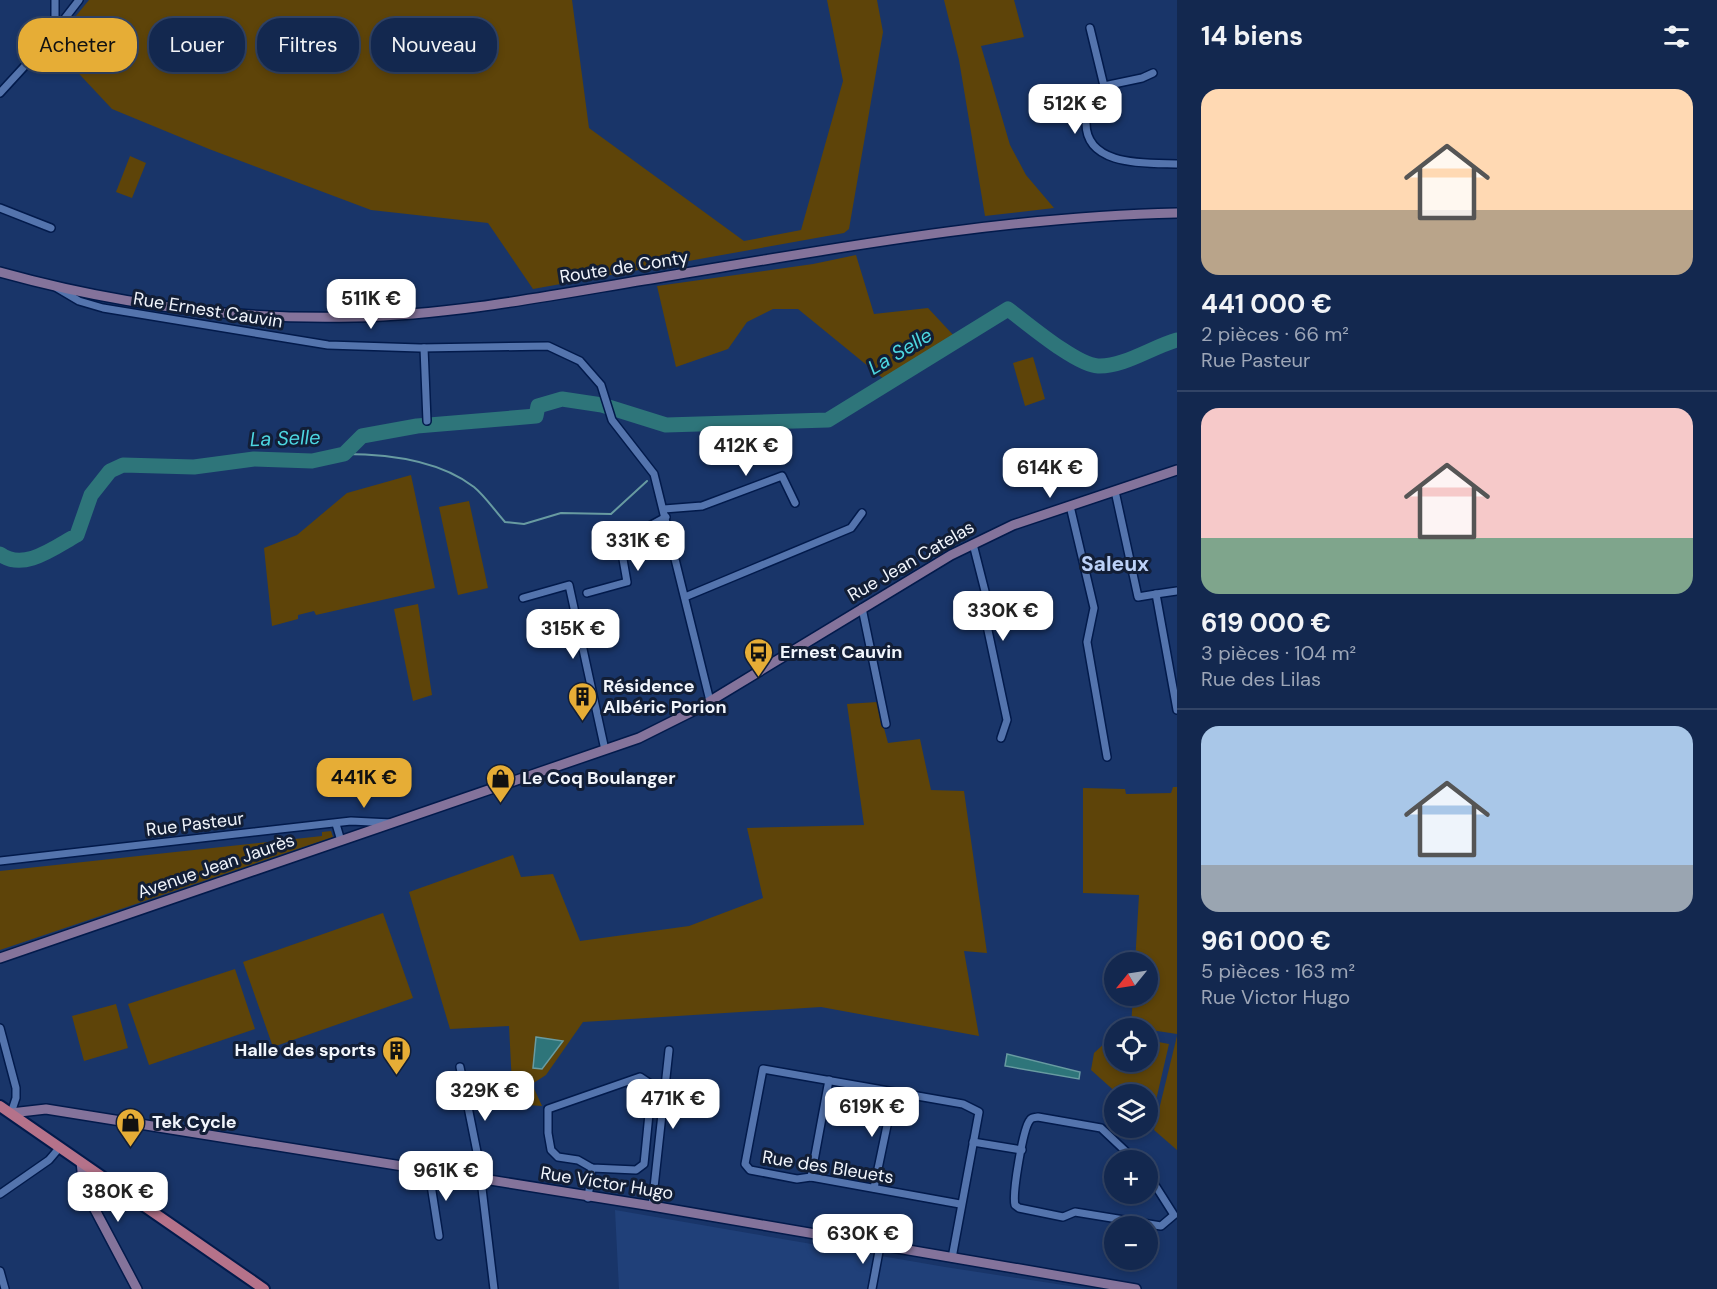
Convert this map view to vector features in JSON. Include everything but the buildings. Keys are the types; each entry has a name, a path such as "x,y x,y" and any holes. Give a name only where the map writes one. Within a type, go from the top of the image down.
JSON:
{"main road":[{"path":"0,1106 264,1289"}],"street":[{"path":"54,18 55,0"},
{"path":"65,18 79,0"},
{"path":"1090,28 1104,86"},
{"path":"0,93 19,72"},
{"path":"1153,73 1142,78 1104,86 1095,95 1087,115 1086,128 1094,146 1118,160 1177,164"},
{"path":"0,208 51,228"},
{"name":"Route de Conty","path":"0,272 76,295 274,317 410,314 523,301 945,231 1063,218 1177,213"},
{"name":"Rue Ernest Cauvin","path":"76,295 103,308 328,345 424,348 548,346 580,361 592,371 601,385 612,420 650,465 664,508 710,701"},
{"path":"424,348 427,421"},
{"name":"Rue Jean Catelas","path":"710,701 862,608 973,544 1013,525 1177,470"},
{"path":"664,508 702,506 782,476 795,503"},
{"path":"1115,491 1138,597 1177,591"},
{"path":"1070,506 1094,608 1087,642 1107,757"},
{"path":"685,597 851,528 862,513"},
{"path":"587,593 627,582 620,542 666,517"},
{"path":"973,544 988,603 986,621 1007,720 1000,738"},
{"path":"523,598 569,585 605,750"},
{"path":"1155,594 1177,710"},
{"path":"862,608 886,724"},
{"name":"Avenue Jean Jaurès","path":"0,958 639,738 710,701"},
{"name":"Rue Pasteur","path":"0,861 351,821 394,823"},
{"path":"336,824 340,841"},
{"path":"0,1028 16,1088 16,1098 11,1113"},
{"path":"652,1206 669,1050"},
{"path":"460,1067 477,1152 478,1180 494,1289"},
{"name":"Rue des Bleuets","path":"952,1258 960,1204 979,1112 963,1104 763,1069 745,1164 750,1170 797,1179 811,1177 960,1204"},
{"path":"640,1077 650,1083 651,1094 644,1164 636,1170 592,1168 578,1160 558,1157 552,1150 548,1133 548,1109 640,1077"},
{"path":"811,1177 829,1080"},
{"path":"874,1188 894,1092"},
{"name":"Rue Victor Hugo","path":"11,1113 46,1109 588,1198 652,1206 1131,1288"},
{"path":"1124,1150 1101,1128 1038,1117 1028,1122 1014,1200 1019,1208 1063,1217 1075,1212 1161,1226 1176,1216 1158,1189"},
{"path":"973,1142 1022,1150"},
{"path":"0,1194 49,1160 60,1147"},
{"path":"81,1162 84,1189 137,1289"},
{"path":"588,1198 592,1168"},
{"path":"429,1172 439,1236"},
{"path":"872,1289 880,1246"},
{"path":"0,1271 5,1289"}],"shaded area":[{"path":"89,0 572,0 589,128 744,241 801,230 843,81 827,0 877,0 883,32 849,229 844,233 533,289 488,223 371,210 209,149 112,109 77,72 137,72 137,18 74,18"},
{"path":"944,0 1014,0 1024,37 981,46 1010,145 1026,175 1054,208 985,216 959,60"},
{"path":"130,156 146,163 132,198 116,192"},
{"path":"856,255 874,314 928,308 956,338 885,380 798,309 773,309 747,322 728,349 676,367 657,286 813,264"},
{"path":"1033,357 1045,399 1025,406 1013,363"},
{"path":"411,475 435,588 316,615 314,611 298,615 298,619 272,626 264,548 297,535 347,493"},
{"path":"469,501 488,588 458,595 439,507"},
{"path":"418,604 432,695 413,701 394,609"},
{"path":"877,702 888,743 920,739 931,790 964,791 987,953 964,951 979,1036 821,1007 583,1022 546,1075 532,1084 542,1106 513,1104 509,1026 450,1029 409,892 513,855 521,877 553,874 580,941 689,926 763,898 747,828 864,825 847,704"},
{"path":"1173,787 1177,787 1177,1034 1158,1031 1158,1018 1132,1018 1132,1006 1158,1006 1158,952 1136,952 1139,895 1083,893 1083,788 1125,789 1126,794 1171,793"},
{"path":"331,831 333,837 0,950 0,871 322,836 322,832"},
{"path":"383,913 413,998 273,1047 243,962"},
{"path":"235,969 255,1029 149,1065 128,1004"},
{"path":"116,1004 128,1048 84,1061 72,1016"},
{"path":"1177,1036 1177,1150 1158,1133 1158,1114"},
{"path":"536,1037 563,1041 542,1069 533,1068"},
{"path":"1158,1042 1169,1044 1158,1092 1158,1084 1107,1084 1091,1070 1094,1053 1104,1044 1104,1072 1158,1072"},
{"path":"1007,1054 1080,1072 1079,1079 1005,1066"},
{"path":"615,1210 945,1267 1089,1289 619,1289"}],"waterway":[{"name":"La Selle","path":"0,554 9,559 29,559 77,535 91,495 110,471 123,465 194,467 254,459 312,461 344,454 362,436 417,426 536,416 538,406 562,399 602,405 666,425 828,420 1008,309 1077,359 1098,366 1128,360 1177,340"},
{"path":"344,454 394,457 445,470 474,487 505,522 524,524 561,513 611,514 647,481"}],"place":[{"name":"Ernest Cauvin","path":"759,678"},
{"name":"Résidence Albéric Porion","path":"582,722"},
{"name":"Le Coq Boulanger","path":"501,804"},
{"name":"Halle des sports","path":"397,1076"},
{"name":"Tek Cycle","path":"131,1148"}],"district":[{"name":"Saleux","path":"1115,564"}]}
